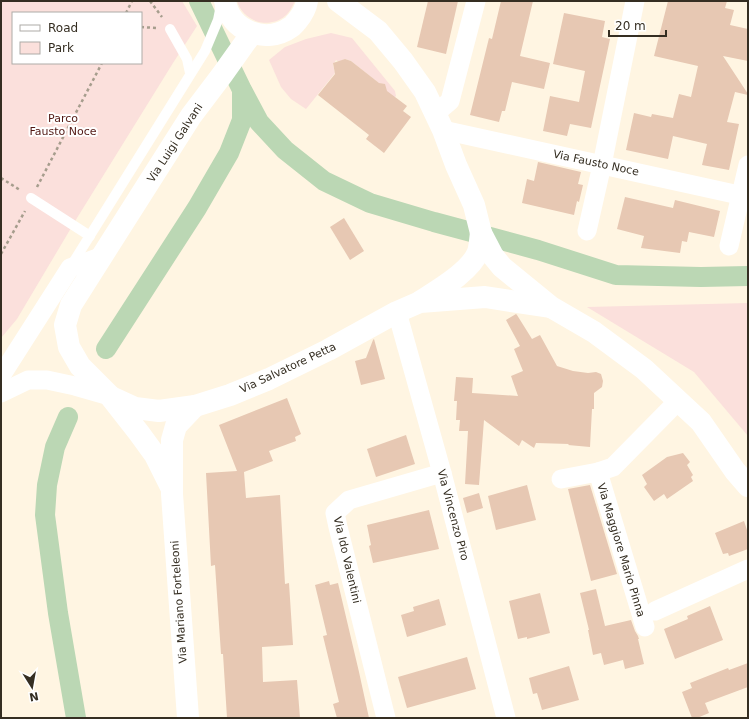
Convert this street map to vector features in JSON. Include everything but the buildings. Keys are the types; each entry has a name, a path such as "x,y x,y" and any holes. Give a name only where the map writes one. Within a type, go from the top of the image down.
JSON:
{"street":[{"path":"222,7 226,7 232,18 241,27 252,33 265,36 279,34 291,27 301,17 307,1"},
{"path":"338,1 378,31 403,61 425,92 440,122 456,165 474,205 481,233 478,252 470,265 452,280 420,302"},
{"path":"440,122 450,101 476,1"},
{"path":"587,231 602,165 635,1"},
{"name":"Via Luigi Galvani","path":"110,396 80,366 70,347 65,325 71,305 191,116 252,33"},
{"name":"Via Fausto Noce","path":"440,122 602,165 744,196"},
{"path":"729,246 744,196 748,165"},
{"name":"Via Salvatore Petta","path":"481,233 493,256 502,267 551,307 594,332 644,369 701,422 735,471 748,486"},
{"path":"70,268 103,256"},
{"name":"Via Luigi Galvani","path":"1,376 70,268"},
{"name":"Via Salvatore Petta","path":"1,393 28,380 48,380 110,396 135,408 159,411 195,406 230,395 269,379 328,350 397,312 420,302 485,298 551,307"},
{"name":"Via Vincenzo Piro","path":"397,312 442,473 506,718"},
{"name":"Via Mariano Forteleoni","path":"110,396 155,455 171,487"},
{"name":"Via Maggiore Mario Pinna","path":"561,479 598,472 613,467 678,401"},
{"name":"Via Mariano Forteleoni","path":"188,718 171,487 172,440 176,426 195,406"},
{"name":"Via Maggiore Mario Pinna","path":"598,472 645,627"},
{"name":"Via Ido Valentini","path":"386,718 335,513 349,500 442,473"},
{"path":"655,611 748,569"}],"lane":[{"name":"Via Luigi Galvani","path":"70,268 205,51 222,7"},
{"path":"170,29 187,59 190,73"},
{"path":"32,198 90,236"}],"path":[{"path":"126,12 132,1"},
{"path":"150,1 170,29"},
{"path":"1,254 32,198 101,64"},
{"path":"1,178 32,198"}],"green space":[{"name":"Parco Fausto Noce","path":"1,1 182,1 197,26 77,218 17,319 1,338"},
{"path":"237,1 295,1 290,11 285,16 278,20 264,23 250,18 245,14"},
{"path":"331,33 352,38 395,91 396,96 393,99 380,84 351,61 345,59 339,62 336,60 333,65 335,73 306,109 291,99 281,87 269,60 285,47 306,39"},
{"path":"748,303 748,436 694,372 587,307"}],"waterway":[{"path":"199,1 259,122 285,150 324,181 370,203 538,250 616,275 701,277 748,276"},
{"path":"106,349 197,208 229,153 242,120 242,92"},
{"path":"68,417 55,447 47,485 45,515 58,613 76,718"}]}
